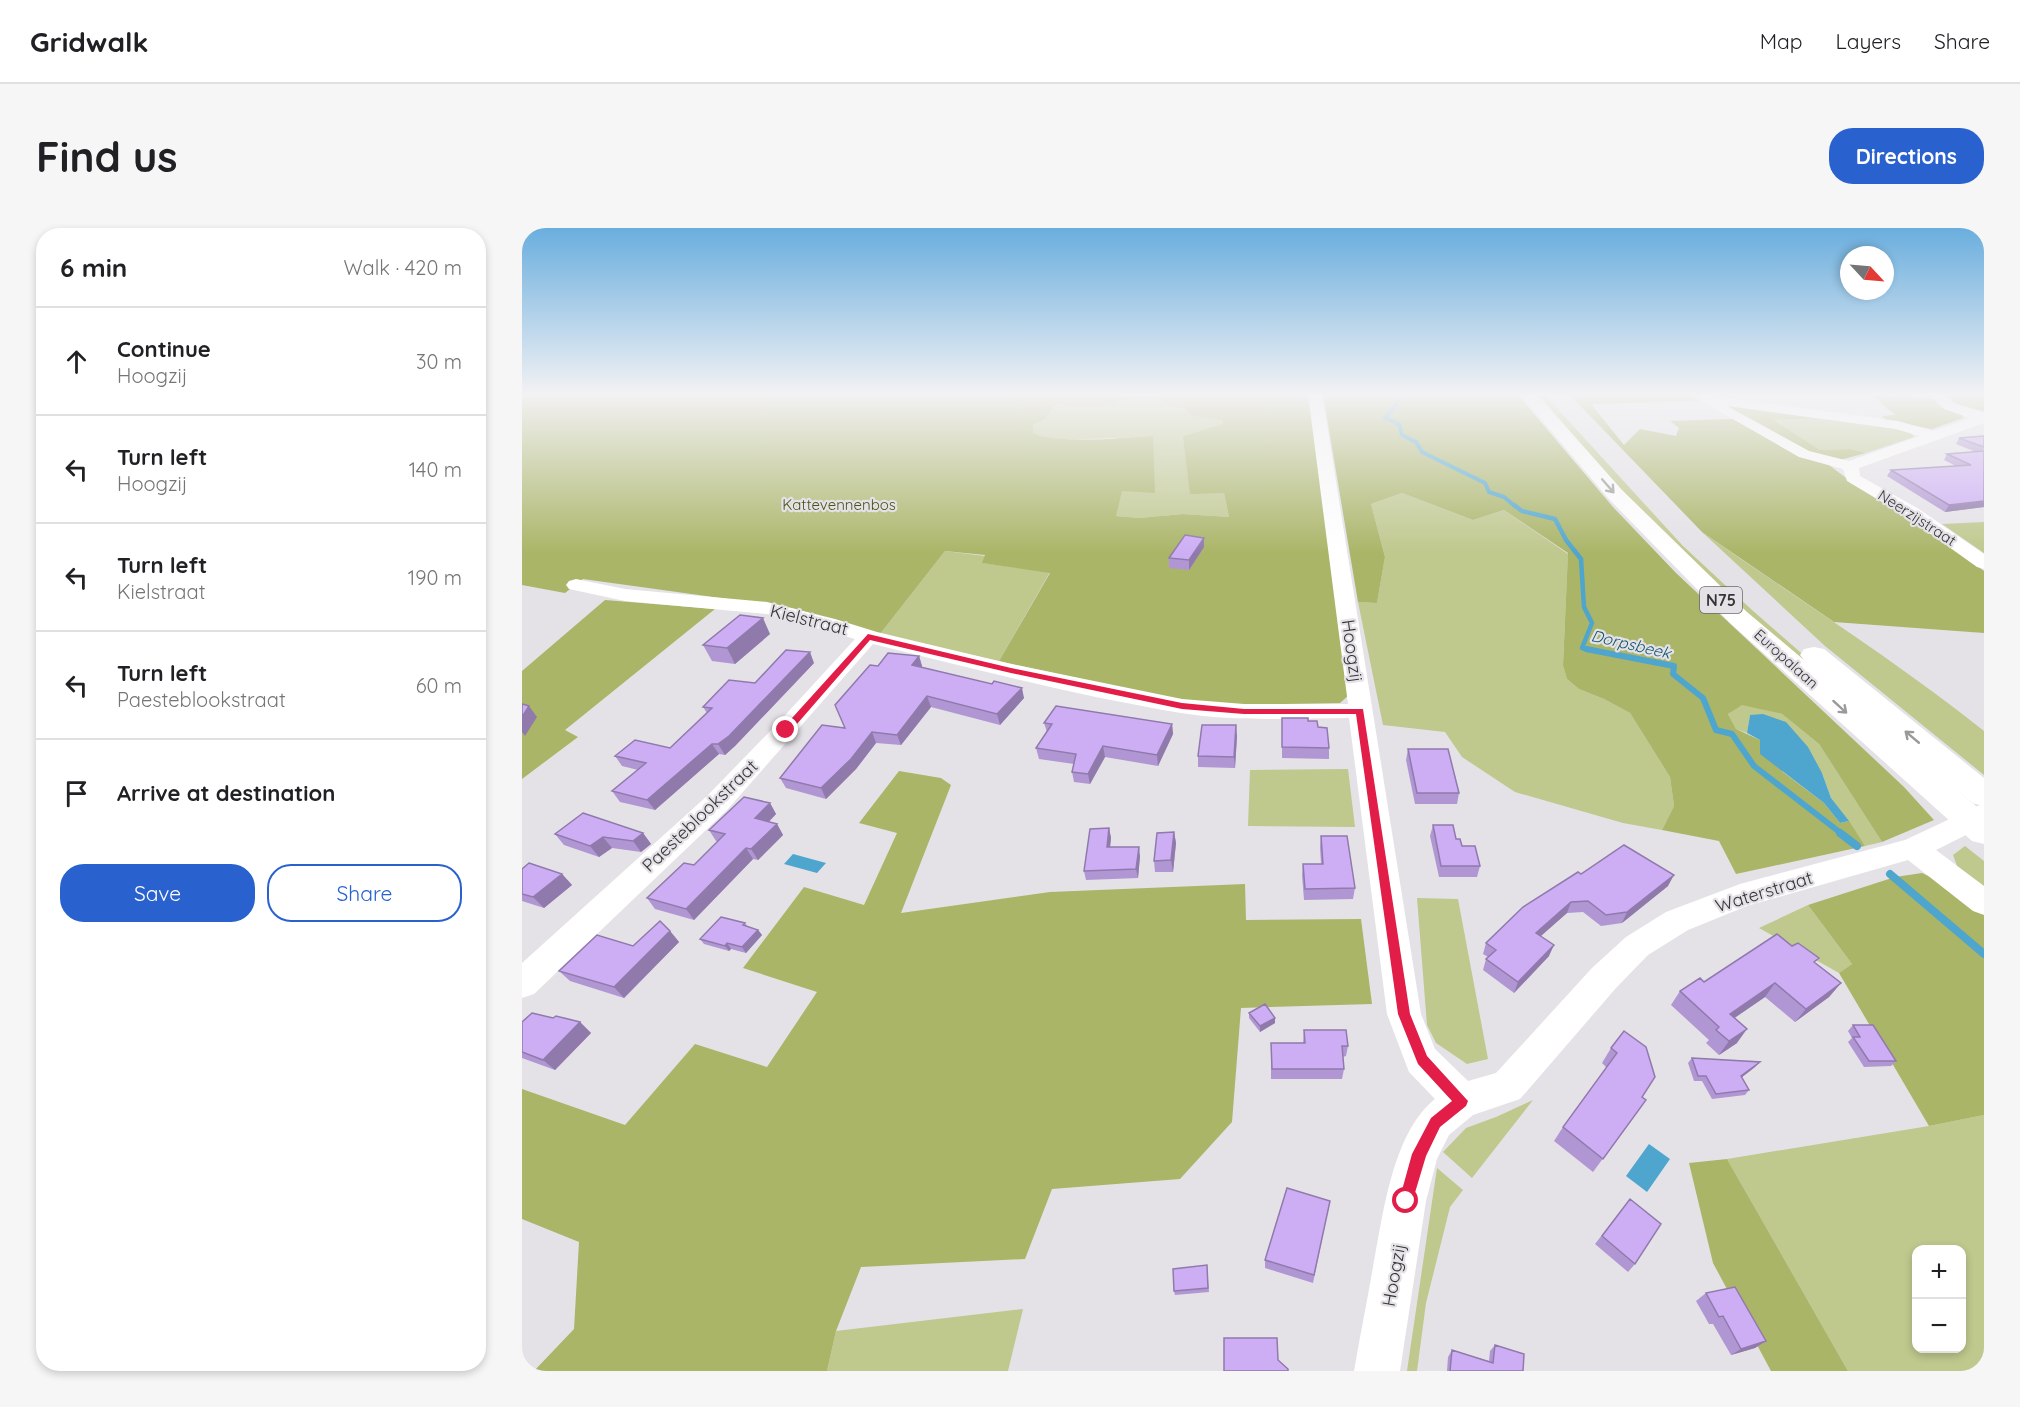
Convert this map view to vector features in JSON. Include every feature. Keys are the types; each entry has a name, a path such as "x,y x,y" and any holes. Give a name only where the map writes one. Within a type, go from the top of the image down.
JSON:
{"highway":[{"name":"Europalaan","path":"1574,447 1664,545 1738,617 1944,781 1984,795"},
{"name":"Europalaan","path":"1600,447 1654,505 1719,569 1801,643 1944,781 1984,832"}],"street":[{"name":"Hoogzij","path":"1323,447 1404,1014 1422,1060 1462,1101 1436,1122 1419,1154 1406,1201 1377,1371"},
{"path":"1792,447 1804,454 1850,466 1902,447"},
{"name":"Neerzijstraat","path":"1850,466 1853,478 1913,513 1984,563"},
{"name":"Kielstraat","path":"576,585 626,595 766,608 828,623 868,637 1005,669 1182,706 1244,711 1360,711"},
{"name":"Paesteblookstraat","path":"522,984 717,803 786,730 868,637"},
{"name":"Waterstraat","path":"1462,1101 1507,1087 1628,954 1677,921 1740,896 1913,848 1955,830 1984,813"},
{"path":"1913,848 1984,903"}],"green space":[{"name":"Kattevennenbos","path":"522,447 1153,447 1155,493 1122,491 1116,516 1139,518 1183,514 1229,517 1224,493 1190,494 1184,447 1316,447 1349,695 1340,703 1238,705 1183,701 999,661 1050,573 982,563 985,555 945,551 880,634 792,608 583,579 565,593 522,585"},
{"path":"1117,447 1191,447 1224,493 1229,517 1183,514 1139,518 1115,516 1122,490"},
{"path":"1332,447 1562,447 1613,507 1676,573 1904,787 1934,820 1882,842 1819,744 1782,714 1742,705 1728,714 1736,729 1760,740 1783,772 1824,803 1840,823 1849,821 1865,846 1736,874 1719,841 1662,830 1674,806 1670,777 1630,713 1579,689 1567,679 1563,665 1568,553 1504,510 1473,520 1402,493 1371,504 1385,557 1377,603 1358,602"},
{"path":"1583,447 1593,447 1683,546 1872,715 1762,628 1641,512"},
{"path":"1620,447 1784,447 1800,456 1829,465 1984,571 1984,633 1834,622 1702,532"},
{"path":"1799,447 1816,447 1820,450 1851,449 1866,453 1840,460 1811,454"},
{"path":"1816,447 1883,447 1866,453 1851,449 1820,450"},
{"path":"1402,493 1473,520 1504,510 1568,554 1563,664 1567,679 1579,689 1630,713 1670,777 1674,806 1662,830 1623,823 1515,792 1462,757 1445,732 1383,725 1358,602 1377,603 1385,557 1371,504"},
{"path":"1984,522 1984,553 1942,524"},
{"path":"1702,532 1880,654 1984,731 1984,775 1825,646"},
{"path":"945,551 985,556 983,563 1050,572 999,661 880,634"},
{"path":"605,600 715,609 565,730 578,737 522,779 522,671"},
{"path":"1742,704 1782,714 1819,744 1882,842 1865,846 1831,798 1822,773 1750,715 1747,733 1736,729 1728,714"},
{"path":"1348,769 1355,827 1248,826 1250,770"},
{"path":"899,771 941,778 951,785 901,913 1050,892 1245,884 1246,920 1361,919 1372,1004 1241,1008 1232,1122 1180,1179 1052,1189 1025,1259 861,1267 836,1331 827,1371 534,1371 574,1329 579,1242 522,1219 522,1089 625,1125 695,1044 767,1067 817,992 743,968 804,887 864,905 897,833 859,823"},
{"path":"1965,846 1984,861 1984,893 1960,874 1953,855"},
{"path":"1922,873 1945,884 1984,913 1984,1115 1929,1126 1839,973 1852,964 1808,905 1895,877"},
{"path":"1417,898 1458,899 1488,1059 1467,1064 1436,1043 1427,1025"},
{"path":"1808,905 1852,964 1839,973 1759,928"},
{"path":"1533,1100 1472,1178 1443,1152 1466,1128"},
{"path":"1984,1115 1984,1371 1848,1371 1727,1159"},
{"path":"1727,1159 1848,1371 1771,1371 1713,1263 1689,1163"},
{"path":"1437,1168 1463,1190 1450,1207 1426,1303 1417,1371 1407,1371"},
{"path":"1023,1309 1008,1371 827,1371 836,1331"}],"water":[{"path":"1763,714 1786,722 1808,747 1822,773 1831,798 1849,821 1840,823 1824,803 1760,754 1760,740 1747,733 1750,715"},
{"path":"793,854 826,863 817,873 784,864"},
{"path":"1649,1144 1670,1159 1647,1192 1626,1176"}],"building":[{"path":"1984,451 1984,501 1949,505 1891,470 1971,465 1947,454"},
{"path":"1185,535 1204,538 1189,560 1169,558"},
{"path":"740,615 763,618 727,648 703,645"},
{"path":"786,650 810,652 729,736 718,744 712,744 647,800 612,791 646,763 615,756 635,740 670,748 712,708 703,707 729,680 755,683"},
{"path":"888,653 919,656 912,665 992,684 994,681 1022,688 997,714 927,696 897,735 872,732 851,759 821,788 780,778 822,725 845,728 835,705 870,665 878,666"},
{"path":"522,704 529,706 522,717"},
{"path":"1056,706 1172,724 1157,755 1103,746 1088,774 1072,772 1076,754 1036,748 1052,724 1044,723"},
{"path":"1282,718 1308,718 1308,721 1317,721 1318,727 1327,728 1329,748 1282,747"},
{"path":"1202,725 1236,725 1234,757 1198,756"},
{"path":"1408,749 1448,749 1459,793 1417,793"},
{"path":"744,797 770,803 755,818 777,824 751,849 746,848 686,909 647,898 684,863 694,865 725,834 709,830"},
{"path":"583,813 643,833 633,841 603,837 590,846 555,834"},
{"path":"1433,825 1453,825 1456,839 1460,839 1462,846 1475,846 1480,866 1441,866"},
{"path":"1109,828 1107,847 1139,847 1136,869 1084,871 1090,829"},
{"path":"1174,832 1171,860 1154,861 1157,833"},
{"path":"1321,836 1347,836 1355,888 1305,889 1303,864 1323,864"},
{"path":"1624,845 1674,875 1627,912 1606,915 1588,901 1571,902 1536,933 1554,945 1518,982 1486,959 1496,950 1486,943 1523,907 1578,872 1581,874"},
{"path":"529,863 562,874 533,897 522,894 522,869"},
{"path":"721,917 745,923 743,925 758,930 742,947 727,943 725,946 700,939"},
{"path":"660,921 670,931 614,987 559,971 597,935 633,946"},
{"path":"1777,934 1792,946 1798,943 1819,958 1814,962 1841,983 1806,1009 1775,983 1730,1014 1747,1029 1729,1041 1716,1030 1719,1027 1680,991 1700,978 1704,982"},
{"path":"1265,1004 1275,1018 1260,1026 1249,1013"},
{"path":"532,1013 580,1022 543,1060 522,1052 522,1022"},
{"path":"1853,1025 1873,1025 1896,1061 1869,1061 1853,1037 1860,1037"},
{"path":"1304,1030 1346,1030 1348,1046 1342,1046 1344,1069 1272,1069 1271,1043 1305,1043"},
{"path":"1624,1031 1646,1047 1655,1077 1642,1097 1646,1100 1603,1159 1563,1127 1617,1053 1611,1048"},
{"path":"1692,1058 1760,1062 1741,1076 1749,1090 1716,1094 1706,1076 1698,1076"},
{"path":"1287,1188 1330,1201 1314,1275 1265,1260"},
{"path":"1630,1199 1661,1224 1635,1264 1602,1236"},
{"path":"1207,1265 1208,1288 1174,1291 1173,1269"},
{"path":"1735,1287 1766,1341 1741,1349 1723,1316 1719,1317 1706,1293"},
{"path":"1224,1338 1277,1338 1278,1360 1288,1371 1224,1371"},
{"path":"1495,1345 1524,1354 1523,1371 1450,1371 1452,1350 1493,1363"}],"waterway":[{"name":"Dorpsbeek","path":"1419,447 1422,452 1485,483 1489,492 1504,497 1516,507"},
{"name":"Dorpsbeek","path":"1514,505 1522,511 1555,519 1566,540 1581,559 1584,607 1592,623 1582,648 1593,650"},
{"name":"Dorpsbeek","path":"1586,649 1674,666 1673,674 1703,698 1716,730 1732,734 1754,766 1842,834"},
{"name":"Dorpsbeek","path":"1840,833 1857,846"},
{"name":"Dorpsbeek","path":"1890,874 1984,954"}],"route":[{"path":"786,730 868,637 1182,706 1244,711 1360,711 1404,1014 1422,1060 1462,1101 1436,1122 1419,1154 1406,1201"}]}
